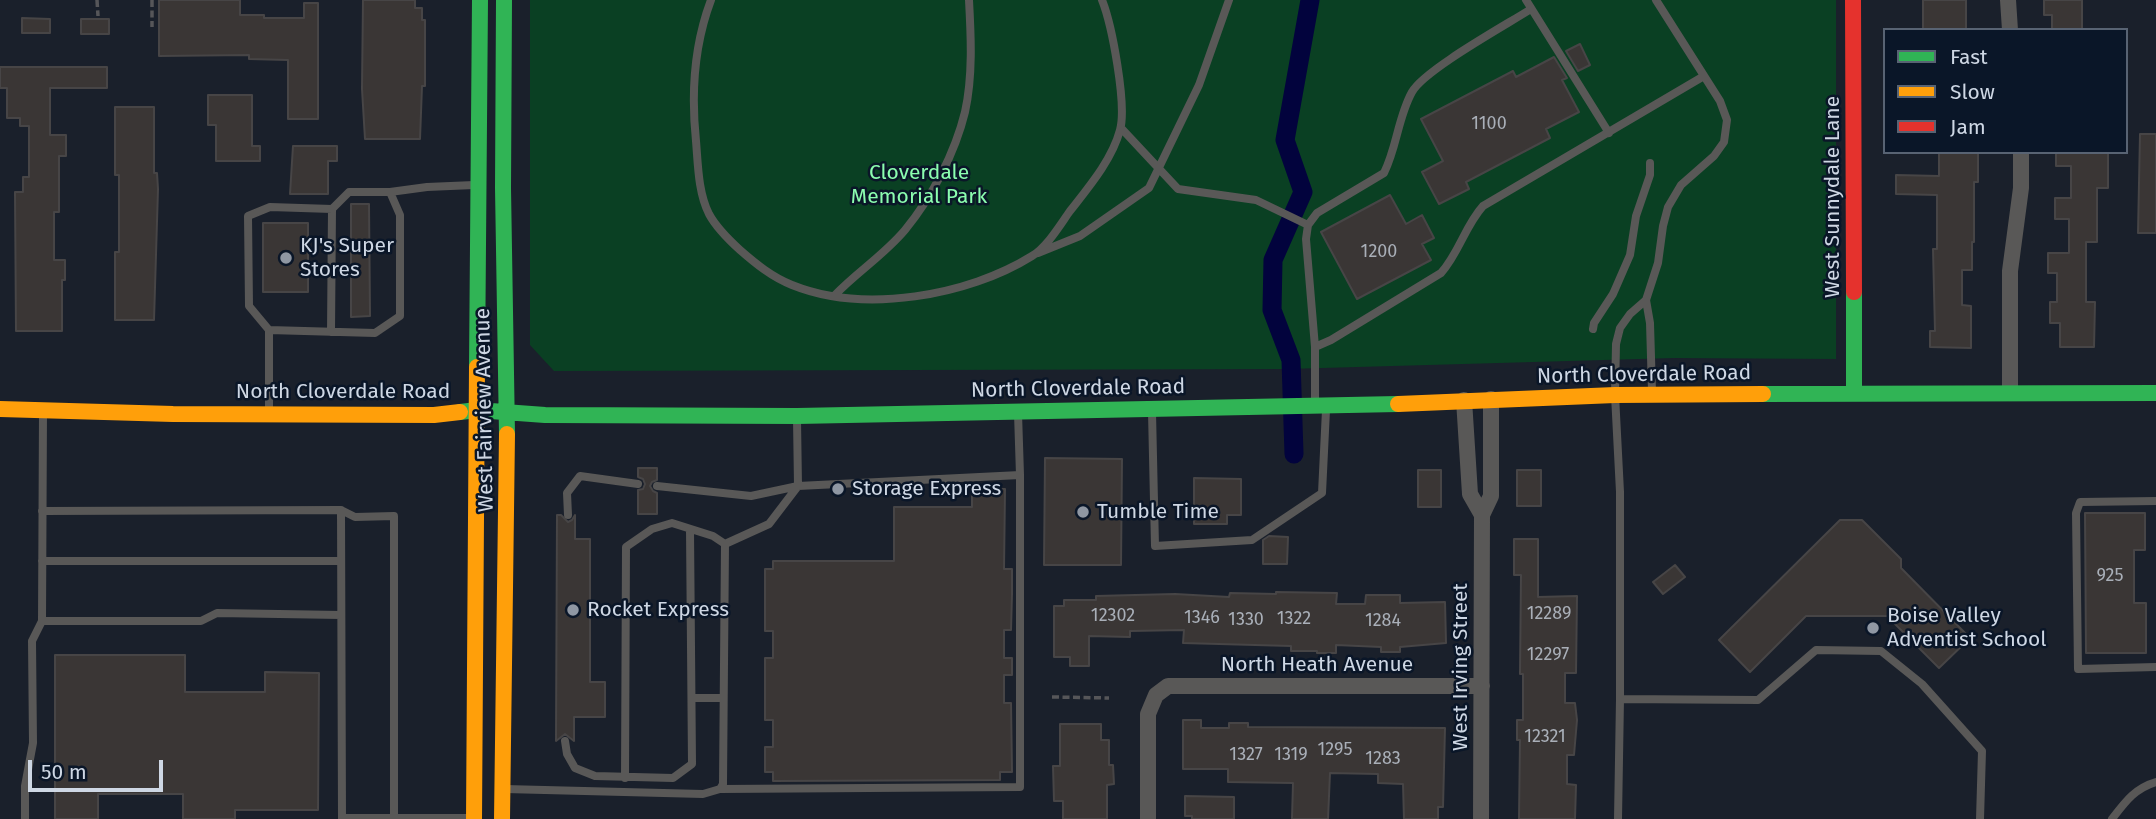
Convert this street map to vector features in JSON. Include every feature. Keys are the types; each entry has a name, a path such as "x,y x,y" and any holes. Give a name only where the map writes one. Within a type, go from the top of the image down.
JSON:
{"main road":[{"name":"West Fairview Avenue","path":"474,819 481,0"},
{"name":"West Fairview Avenue","path":"502,819 507,413 503,188 504,0"},
{"name":"West Sunnydale Lane","path":"1853,0 1854,394"},
{"name":"North Cloverdale Road","path":"0,409 434,415 477,410 507,413 797,416 1320,407 1653,394 2156,393"}],"street":[{"path":"2007,0 2010,28"},
{"path":"2010,394 2010,271 2021,188 2021,154"},
{"name":"West Irving Street","path":"1481,819 1482,515 1491,496 1491,399"},
{"name":"West Irving Street","path":"1464,400 1470,494 1482,515"},
{"name":"North Heath Avenue","path":"1148,819 1148,714 1156,695 1168,686 1482,686"}],"lane":[{"path":"711,0 700,27 694,72 695,132 700,180 709,213 729,240 762,270 794,286 873,300 958,288 998,274 1036,254 1080,236 1149,188 1199,85 1229,0"},
{"path":"835,295 855,274 876,260 905,230 928,197 950,154 965,112 970,76 969,0"},
{"path":"1036,254 1087,189 1114,146 1121,128 1116,54 1108,14 1102,0"},
{"path":"1526,0 1609,133"},
{"path":"1653,394 1650,324 1646,300 1658,263 1668,207 1681,186 1714,156 1724,142 1727,120 1720,101 1656,0"},
{"path":"1152,409 1154,546 1252,541 1322,493 1320,407 1306,239 1308,225 1317,213 1384,173 1403,110 1414,88 1438,68 1531,9"},
{"path":"1315,347 1441,273 1474,216 1483,206 1704,76"},
{"path":"1121,128 1178,189 1256,200 1308,225"},
{"path":"1593,328 1622,278 1630,255 1636,216 1650,175 1650,163"},
{"path":"331,332 332,209 349,192 390,192 478,185"},
{"path":"269,330 375,333 400,316 400,215 390,192"},
{"path":"269,414 269,330 249,306 248,216 270,207 332,209"},
{"path":"1618,819 1620,492 1615,395 1616,344 1620,328 1630,314 1646,300"},
{"path":"25,819 25,786 33,743 32,641 42,621 43,410"},
{"path":"502,789 703,794 720,789 1020,787 1018,411"},
{"path":"725,544 769,524 798,486 797,416"},
{"path":"657,486 751,496 798,486 1020,475"},
{"path":"568,515 567,493 580,476 638,484"},
{"path":"2156,501 2080,502 2076,513 2078,668 2156,667"},
{"path":"42,512 341,510 355,516 394,516 394,818"},
{"path":"341,510 342,818 474,819"},
{"path":"625,778 626,547 652,529 671,523 713,536 725,544"},
{"path":"565,741 567,754 575,768 595,776 673,778 692,764 690,530"},
{"path":"720,789 723,784 725,544"},
{"path":"42,561 341,561"},
{"path":"42,621 201,621 217,613 341,615"},
{"path":"1619,699 1758,700 1816,650 1881,651 1922,684 1982,751 1980,819"},
{"path":"692,698 723,698"},
{"path":"2112,819 2128,798 2143,786 2156,782"}],"path":[{"path":"97,0 98,16"},
{"path":"152,0 152,27"},
{"path":"1052,697 1109,698"}],"green space":[{"name":"Cloverdale Memorial Park","path":"530,0 1836,0 1836,359 1674,358 1287,369 554,371 530,345"}],"building":[{"path":"159,0 240,0 240,15 264,15 264,18 304,18 304,3 318,3 318,119 288,119 288,60 249,59 249,55 159,56"},
{"path":"363,0 415,0 415,8 422,8 422,20 425,20 425,86 422,86 420,139 365,139 362,89"},
{"path":"1923,0 1966,0 1966,28 1923,28"},
{"path":"2044,0 2082,0 2082,28 2052,28 2052,15 2044,15"},
{"path":"22,18 50,19 50,33 22,33"},
{"path":"81,19 109,19 109,34 81,34"},
{"path":"1580,44 1590,65 1578,71 1566,51"},
{"path":"1554,57 1567,78 1562,80 1579,112 1546,129 1550,138 1466,182 1469,189 1439,204 1422,172 1443,161 1421,119 1513,71 1516,77"},
{"path":"0,67 107,67 107,88 50,88 50,135 66,135 66,156 59,156 59,212 54,212 54,260 65,260 65,280 62,280 62,331 16,331 15,192 23,192 23,177 29,177 29,126 20,126 20,118 7,118 7,88 0,88"},
{"path":"208,95 252,95 252,146 260,146 260,161 216,161 216,125 208,125"},
{"path":"115,107 154,107 154,173 157,173 158,189 154,320 115,320 115,252 119,252 119,175 115,175"},
{"path":"2140,134 2156,134 2156,233 2138,233"},
{"path":"293,146 337,146 337,161 328,161 328,194 290,194"},
{"path":"1939,154 1978,154 1978,182 1974,182 1972,270 1962,270 1962,305 1971,306 1971,348 1930,347 1930,331 1935,331 1933,249 1937,249 1937,195 1896,194 1896,175 1939,176"},
{"path":"2056,154 2108,154 2108,188 2097,188 2097,242 2086,242 2086,302 2095,302 2094,347 2060,347 2060,323 2050,323 2050,302 2057,302 2057,273 2048,273 2048,253 2069,253 2069,219 2055,219 2055,198 2071,198 2071,166 2056,166"},
{"path":"1390,195 1406,224 1422,215 1434,238 1422,244 1431,260 1357,299 1321,232"},
{"path":"351,204 369,204 370,316 351,317"},
{"name":"KJ's Super Stores","path":"263,223 308,223 308,292 263,292"},
{"name":"Tumble Time","path":"1045,458 1122,459 1121,565 1044,565"},
{"path":"638,468 657,468 657,480 650,486 657,493 657,514 638,514 638,490 643,489 645,484 643,479 638,477"},
{"path":"1418,470 1441,470 1441,507 1418,507"},
{"path":"1517,470 1541,470 1541,506 1517,506"},
{"path":"1194,478 1241,479 1241,515 1227,515 1227,524 1194,524"},
{"path":"972,489 1005,489 1004,569 1012,569 1012,594 1011,630 1004,630 1004,658 1012,658 1012,675 1004,675 1004,703 1011,703 1012,772 1000,772 1000,780 773,781 773,772 765,772 765,747 773,747 773,720 765,720 765,658 773,658 773,631 765,631 765,569 773,569 773,561 894,561 894,507 972,507"},
{"path":"2085,513 2145,513 2145,550 2134,550 2134,603 2146,603 2146,653 2086,653"},
{"name":"Rocket Express","path":"557,515 561,515 568,522 575,515 575,539 590,539 590,682 605,682 605,717 574,717 574,741 565,734 556,741"},
{"path":"1840,520 1862,520 1901,559 1901,568 1970,638 1939,668 1887,616 1806,616 1750,672 1719,640"},
{"path":"1269,536 1288,537 1287,564 1263,564 1263,540"},
{"path":"1514,539 1538,539 1538,597 1577,596 1576,673 1565,673 1565,703 1575,703 1577,720 1574,755 1567,755 1567,784 1576,785 1575,819 1519,819 1520,740 1517,740 1517,720 1523,720 1523,674 1520,674 1521,575 1514,575"},
{"path":"1675,565 1685,577 1663,594 1653,582"},
{"path":"1230,593 1337,593 1336,604 1365,604 1366,595 1400,595 1400,603 1445,602 1446,643 1400,647 1400,652 1381,652 1381,647 1336,645 1336,653 1317,653 1291,651 1291,646 1183,643 1184,630 1130,631 1130,637 1089,636 1089,666 1070,666 1070,657 1054,657 1054,606 1064,606 1064,600 1096,600 1096,596 1175,594 1229,597"},
{"path":"55,655 185,655 185,692 265,692 265,672 319,673 318,810 235,810 235,819 183,819 183,794 98,794 98,819 55,819"},
{"path":"1183,720 1201,720 1201,728 1229,728 1229,723 1248,723 1248,727 1445,728 1443,807 1438,807 1438,819 1404,819 1403,784 1378,783 1378,774 1330,773 1328,819 1292,819 1293,783 1228,782 1228,769 1183,769"},
{"path":"1060,724 1101,724 1101,740 1109,740 1109,765 1113,765 1114,784 1107,785 1107,819 1063,819 1063,801 1054,801 1053,766 1060,766"},
{"path":"1185,796 1234,797 1234,819 1192,819 1192,816 1185,816"}],"waterway":[{"path":"1294,454 1291,360 1272,310 1273,260 1303,192 1285,140 1310,0"}],"traffic: fast":[{"path":"477,367 480,0"},
{"path":"504,0 503,188 507,434"},
{"path":"1854,292 1854,394"},
{"path":"1763,394 2156,393"},
{"path":"460,412 477,410 545,415 797,416 1398,404"}],"traffic: slow":[{"path":"474,819 477,367"},
{"path":"1398,404 1615,395 1763,394"},
{"path":"0,409 173,414 434,415 460,412"},
{"path":"502,819 507,434"}],"traffic: jam":[{"path":"1853,0 1854,292"}],"place":[{"name":"KJ's Super Stores","path":"286,258"},
{"name":"Storage Express","path":"838,489"},
{"name":"Tumble Time","path":"1083,512"},
{"name":"Rocket Express","path":"573,610"},
{"name":"Boise Valley Adventist School","path":"1873,628"}]}
